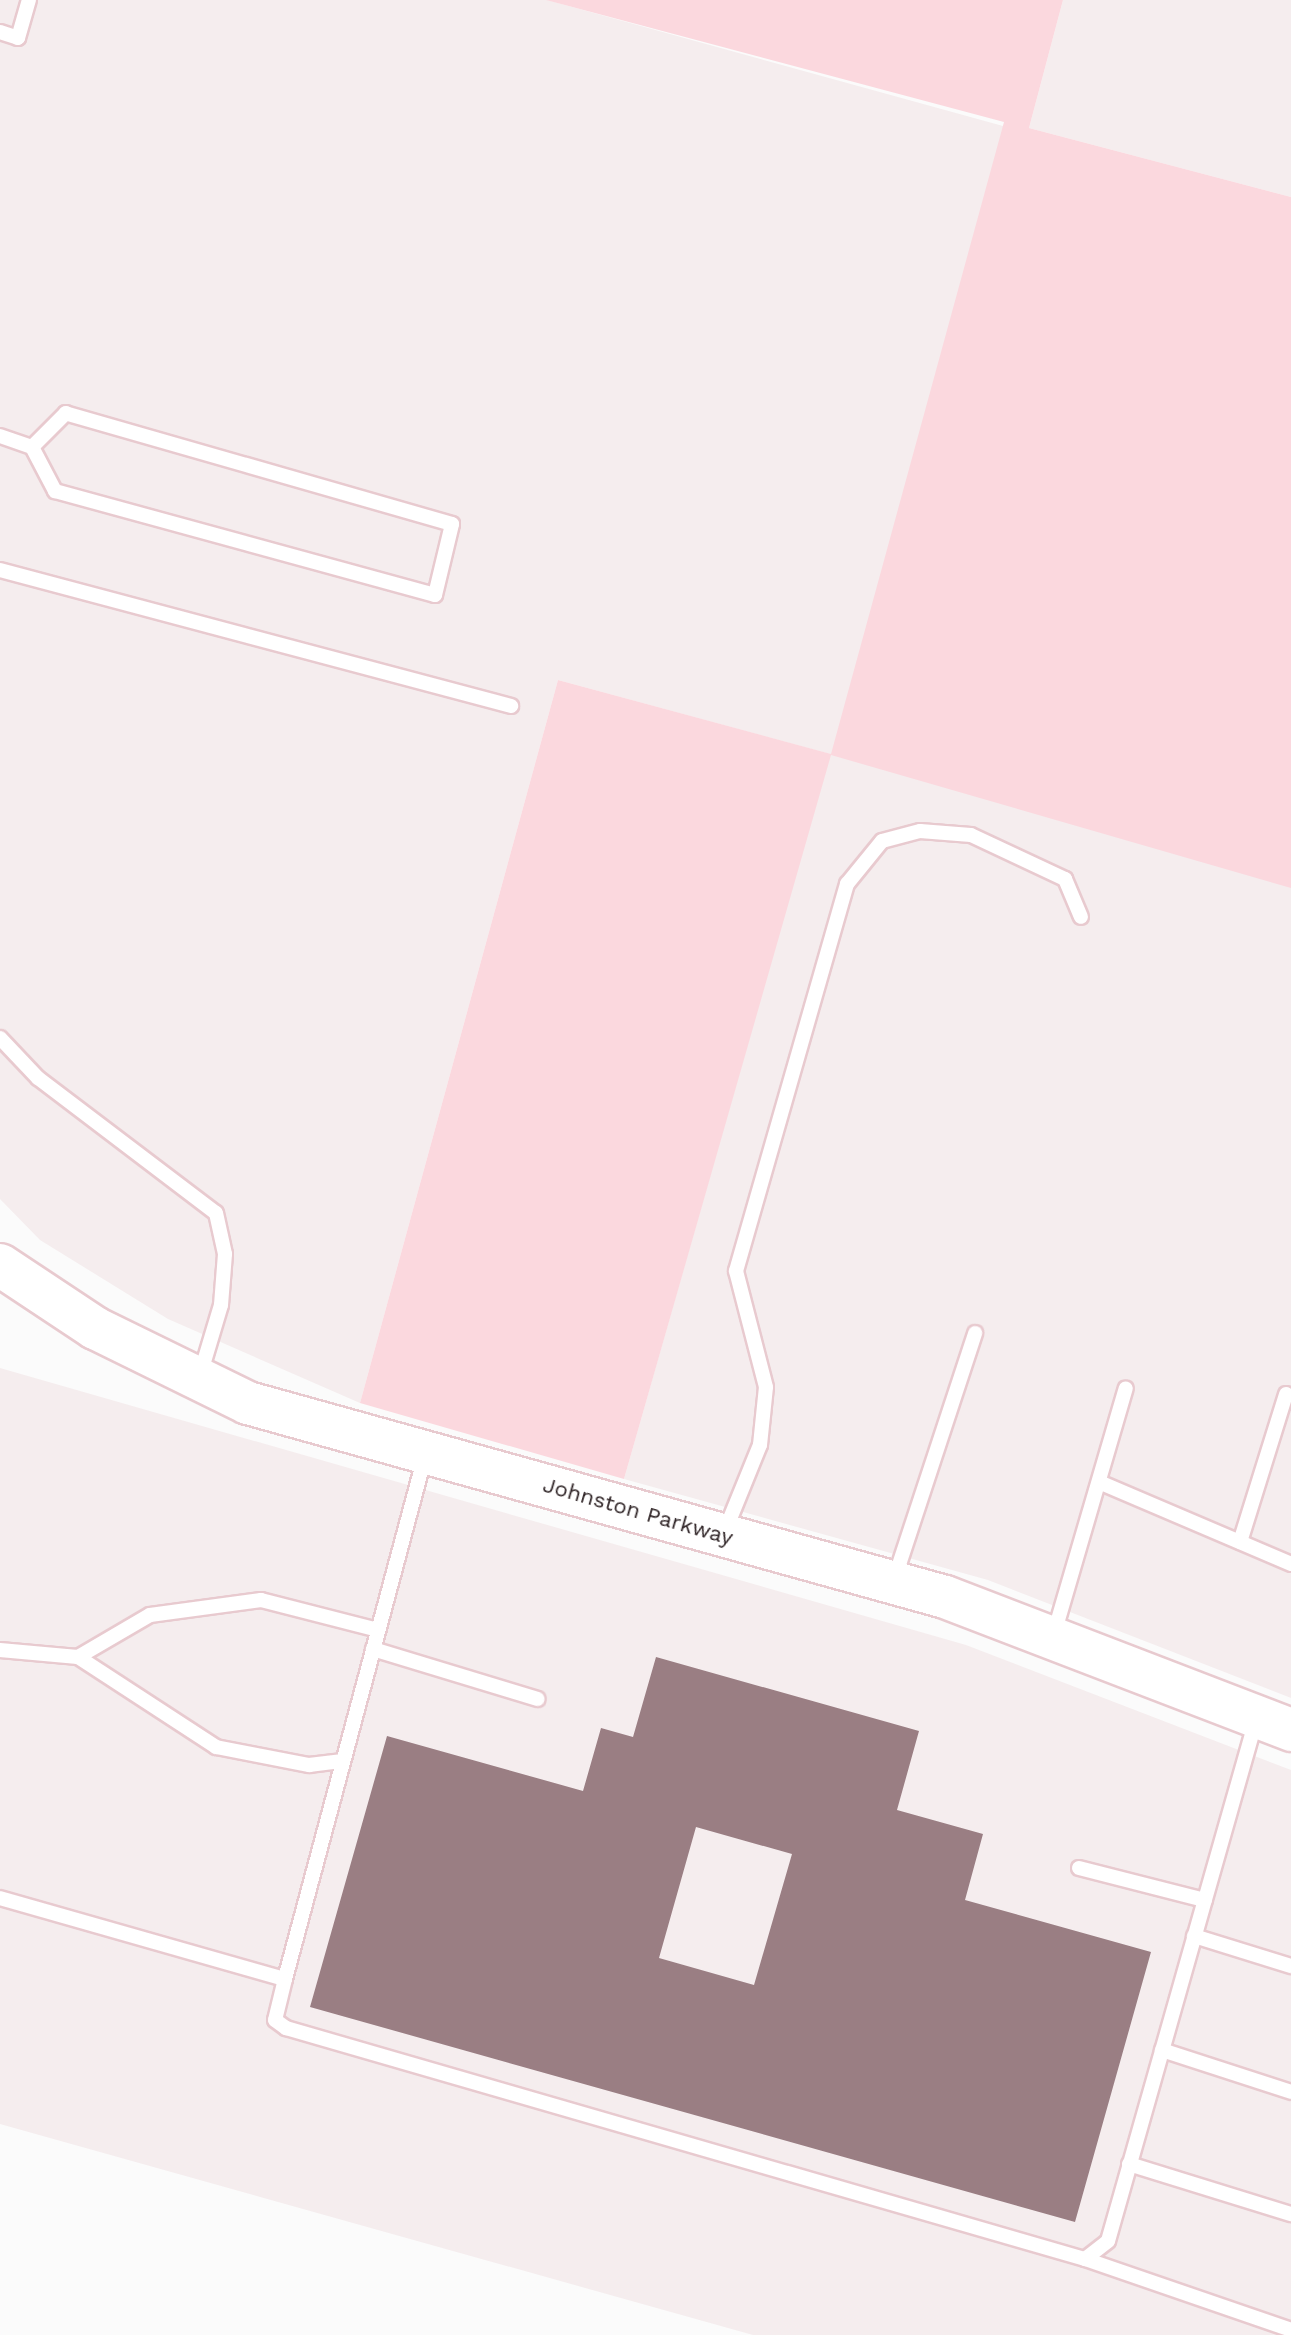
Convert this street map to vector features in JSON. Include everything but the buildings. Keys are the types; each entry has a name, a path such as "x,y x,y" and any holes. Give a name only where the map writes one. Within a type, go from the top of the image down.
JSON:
{"street":[{"name":"Johnston Parkway","path":"0,1265 95,1328 248,1403 893,1583 1053,1638 1274,1724"}],"lane":[{"path":"0,32 18,38 29,0"},
{"path":"0,436 32,447 55,491 435,595 452,524 66,413 32,447"},
{"path":"0,570 511,706"},
{"path":"723,1535 760,1445 766,1387 736,1271 847,884 882,841 920,831 971,835 1065,879 1081,917"},
{"path":"0,1038 38,1078 216,1213 225,1254 221,1305 198,1379"},
{"path":"893,1583 975,1333"},
{"path":"1053,1638 1126,1388"},
{"path":"1240,1542 1286,1394"},
{"path":"426,1452 275,2020 286,2028 1085,2259 1291,2330"},
{"path":"1099,1482 1291,1564"},
{"path":"78,1657 150,1615 261,1600 378,1630"},
{"path":"373,1649 538,1699"},
{"path":"0,1650 78,1657 216,1747 309,1765 343,1761"},
{"path":"1085,2259 1108,2241 1205,1900 1274,1724"},
{"path":"1079,1868 1205,1900"},
{"path":"0,1898 285,1979"},
{"path":"1194,1936 1291,1966"},
{"path":"1162,2050 1291,2092"},
{"path":"1129,2164 1291,2214"}],"shaded area":[{"path":"0,0 547,0 1003,126 1291,887 1291,1698 988,1580 624,1479 830,754 558,680 360,1403 168,1319 40,1240 0,1199"},
{"path":"546,0 1063,0 1029,128 1291,197 1291,888 831,755 624,1479 360,1403 558,680 831,754 1004,122"},
{"path":"1063,0 1291,0 1291,197 1029,128"},
{"path":"0,1368 966,1645 1291,1770 1291,2335 753,2335 0,2124"}]}
